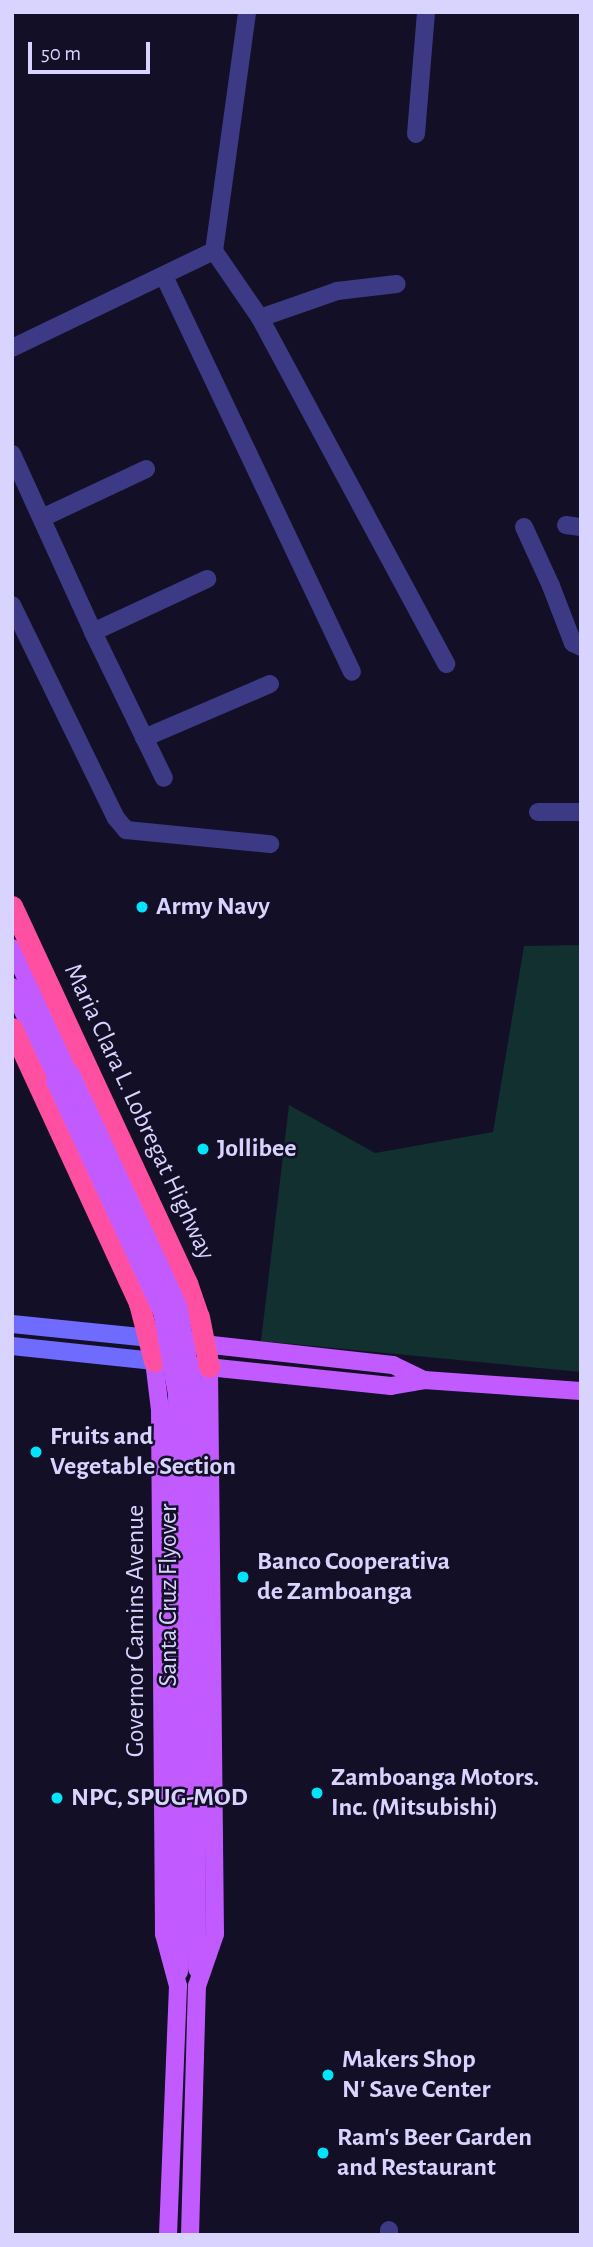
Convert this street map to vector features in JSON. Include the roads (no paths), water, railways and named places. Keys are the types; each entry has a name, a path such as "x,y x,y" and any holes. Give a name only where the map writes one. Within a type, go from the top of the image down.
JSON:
{"highway":[{"name":"Maria Clara L. Lobregat Highway","path":"12,906 194,1301 209,1367"},
{"path":"12,1028 129,1281 150,1338 154,1361"},
{"path":"58,1127 104,1105"},
{"path":"93,1204 140,1182"},
{"path":"129,1281 176,1259"}],"main road":[{"name":"Santa Cruz Flyover","path":"12,948 63,1077"},
{"name":"Santa Cruz Flyover","path":"12,987 63,1077 178,1306 194,1392 178,1986"},
{"path":"12,1324 393,1364 424,1380"},
{"path":"12,1346 391,1386 424,1380 581,1391"},
{"name":"Governor Camins Avenue","path":"154,1361 160,1438 164,1934 178,1986 168,2235"},
{"path":"190,2235 197,1986 215,1934 212,1437 209,1367"},
{"path":"160,1438 212,1437"},
{"path":"161,1526 212,1526"},
{"path":"162,1615 213,1614"},
{"name":"Santa Cruz Flyover","path":"188,1659 197,1986"}],"street":[{"path":"247,12 214,251 260,318 446,664"},
{"path":"416,134 426,12"},
{"path":"12,348 214,251"},
{"path":"164,276 352,672"},
{"path":"260,318 337,291 397,284"},
{"path":"12,454 93,632 164,778"},
{"path":"42,518 146,469"},
{"path":"524,527 573,643 581,647"},
{"path":"93,632 207,579"},
{"path":"12,605 116,818 126,830 270,844"},
{"path":"144,738 271,684"},
{"path":"538,812 581,812"}],"place":[{"name":"Army Navy","path":"142,907"},
{"name":"Jollibee","path":"203,1149"},
{"name":"Fruits and Vegetable Section","path":"36,1452"},
{"name":"Banco Cooperativa de Zamboanga","path":"243,1577"},
{"name":"Zamboanga Motors. Inc. (Mitsubishi)","path":"317,1793"},
{"name":"NPC, SPUG-MOD","path":"57,1798"},
{"name":"Makers Shop N' Save Center","path":"328,2075"},
{"name":"Ram's Beer Garden and Restaurant","path":"323,2153"}]}
